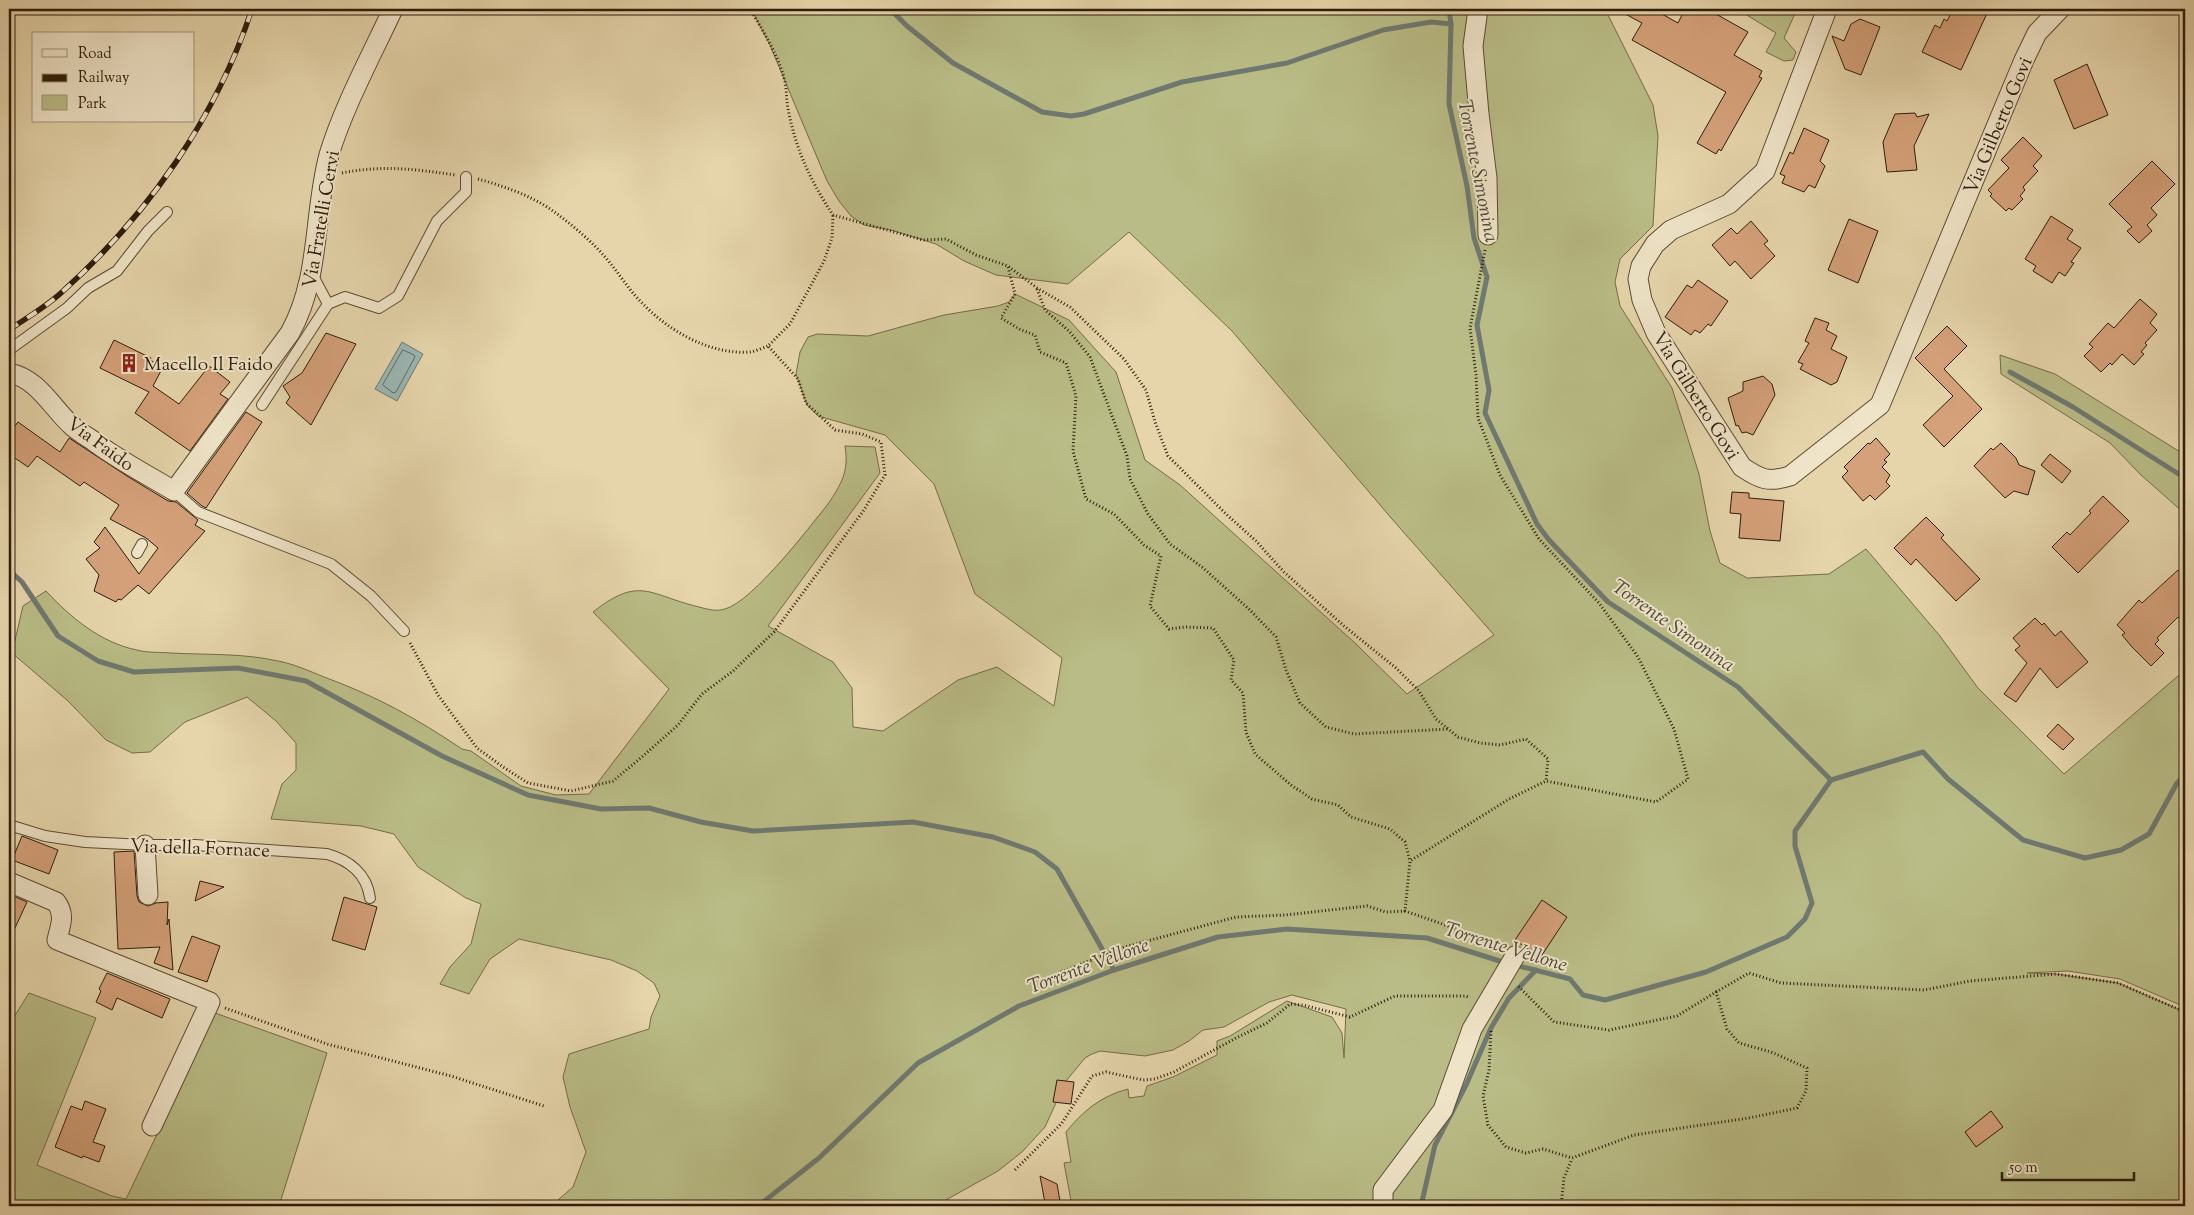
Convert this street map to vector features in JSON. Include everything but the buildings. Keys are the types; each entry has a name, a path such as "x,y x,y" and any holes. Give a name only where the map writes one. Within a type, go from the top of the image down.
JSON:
{"street":[{"name":"Via Fratelli Cervi","path":"174,490 290,333 303,306 312,274 325,177 340,127 393,9"},
{"path":"1478,9 1473,46 1487,178 1488,235"},
{"name":"Via Gilberto Govi","path":"1827,9 1765,171 1729,204 1671,230 1655,244 1641,266 1638,279 1642,300 1656,333 1742,467 1759,478 1775,480 1790,476 1880,405 2024,60 2037,33 2060,9"},
{"name":"Via Faido","path":"9,373 15,374 31,383 48,398 70,425 117,459 174,490"},
{"path":"145,845 148,895"},
{"path":"9,882 56,902 61,909 62,917 57,940 210,1002 152,1126"},
{"path":"1383,1206 1383,1190 1443,1110 1472,1029 1515,956"}],"lane":[{"path":"262,405 328,304 345,297 379,308 398,296 437,221 466,192 466,177"},
{"path":"9,350 67,308 88,288 117,272 148,231 167,212"},
{"path":"312,274 328,304"},
{"path":"174,490 198,512 331,564 371,596 404,631"},
{"name":"Via della Fornace","path":"9,825 64,839 327,854 345,860 357,870 367,884 370,898"}],"path":[{"path":"750,9 765,35 784,78 787,107 801,158 814,186 834,214 923,240 946,239 976,254 1008,266 1037,288 1070,307 1124,359 1146,390 1155,422 1168,456 1256,541 1284,572 1344,626 1396,668 1419,691 1436,719 1458,737 1480,743 1500,745 1526,739 1548,759 1546,781"},
{"path":"325,177 377,168 398,167 466,177 505,186 560,216 606,258 641,302 659,319 681,334 722,349 751,352 768,346 790,324 824,261 832,238 834,214"},
{"path":"1410,861 1509,799 1546,781 1656,802 1688,779 1674,729 1638,657 1598,603 1539,539 1500,475 1478,418 1476,375 1470,328 1488,235"},
{"path":"1008,266 1016,294 1001,318 1020,330 1035,335 1040,352 1066,363 1076,396 1073,451 1086,499 1114,514 1144,545 1162,556 1150,606 1169,629 1185,626 1213,628 1234,660 1231,680 1243,693 1246,732 1255,754 1291,785 1312,799 1338,805 1351,817 1390,829 1405,842 1410,861 1405,911"},
{"path":"1037,288 1045,310 1069,331 1090,357 1127,456 1130,479 1148,514 1170,544 1202,567 1250,610 1276,637 1286,670 1300,703 1326,727 1354,734 1448,729"},
{"path":"404,631 438,695 477,748 503,767 528,783 571,791 612,781 678,725 702,694 733,671 774,632 864,510 885,475 881,442 862,434 835,430 806,403 798,379 768,346"},
{"path":"1061,972 1105,954 1236,916 1285,915 1366,906 1386,912 1405,911 1482,941"},
{"path":"1504,973 1554,1022 1609,1030 1677,1016 1748,973 1781,982 1924,990 1970,981 2056,974 2118,983 2185,1012"},
{"path":"1015,1170 1062,1123 1092,1076 1106,1072 1143,1080 1156,1079 1174,1072 1267,1023 1290,1004 1304,1005 1350,1017 1395,996 1466,996 1486,1005 1491,1022 1492,1045 1483,1096 1488,1125 1506,1147 1526,1153 1543,1149 1572,1158 1634,1135 1749,1118 1797,1108 1806,1091 1807,1068 1771,1052 1739,1043 1727,1029 1716,992"},
{"path":"210,1002 327,1044 451,1076 544,1106"},
{"path":"1560,1206 1564,1178 1572,1158"}],"green space":[{"path":"751,9 1605,9 1653,105 1658,136 1653,226 1620,259 1615,282 1620,306 1672,388 1699,474 1710,531 1720,563 1747,578 1829,574 1866,549 1940,636 1978,688 2064,774 2185,670 2185,1007 2120,979 2068,971 2027,973 2056,974 2118,983 2185,1012 2185,1206 1072,1206 1064,1163 1071,1162 1066,1132 1079,1117 1101,1100 1128,1089 1129,1098 1144,1096 1147,1086 1173,1077 1217,1055 1217,1041 1230,1036 1287,1001 1332,1017 1342,1033 1344,1058 1346,1009 1292,995 1269,1002 1224,1027 1203,1030 1173,1050 1145,1056 1100,1051 1085,1058 1066,1081 1045,1127 1022,1152 998,1171 935,1206 551,1206 573,1187 586,1152 570,1107 563,1077 569,1054 649,1029 651,1017 660,996 654,983 637,971 611,960 519,939 490,959 469,994 440,984 450,967 471,944 481,904 466,898 418,867 394,834 361,826 271,819 282,784 296,770 296,743 276,721 247,697 185,722 150,752 132,753 106,740 68,701 12,653 23,606 46,591 87,628 124,647 150,652 265,658 296,666 343,684 395,708 462,749 471,751 521,786 556,795 589,794 669,689 593,612 622,594 634,591 645,591 712,610 725,609 737,603 765,579 828,504 843,477 846,463 845,446 875,447 880,473 768,626 833,662 852,688 853,727 883,731 958,680 997,667 1054,706 1062,658 975,594 934,484 885,435 818,416 807,405 796,374 800,352 808,337 817,334 868,336 944,315 998,306 1009,302 1015,294 1069,320 1116,372 1145,460 1180,485 1355,643 1407,694 1494,635 1392,519 1232,331 1129,232 1068,284 996,275 964,261 936,244 891,230 864,225 851,216 827,181 769,43"},
{"path":"1737,9 1797,9 1784,38 1796,52 1793,60 1784,61 1766,52 1776,33"},
{"path":"2000,355 2055,374 2185,455 2185,514 2140,474 2110,443 2001,374"},
{"path":"29,993 96,1018 37,1165 112,1196 126,1199 215,1013 327,1053 279,1206 9,1206 9,1025"}],"water":[{"path":"402,342 423,354 397,401 375,389"}],"waterway":[{"name":"Torrente Simonina","path":"890,9 907,26 953,63 1042,112 1071,116 1084,114 1182,82 1287,63 1383,30 1431,22 1451,24 1449,104 1467,186 1474,238 1487,277 1477,325 1489,390 1485,413 1537,524 1549,540 1608,602 1738,687 1831,780"},
{"path":"1449,9 1451,24"},
{"path":"2010,372 2073,407 2185,478"},
{"path":"9,570 22,582 58,636 98,661 134,672 238,668 306,681 442,756 528,795 601,809 649,808 701,822 753,831 913,822 993,837 1035,852 1057,869 1114,970"},
{"name":"Torrente Vellone","path":"1515,965 1570,979 1583,995 1605,1000 1706,972 1787,937 1805,919 1812,903 1795,846 1795,831 1831,780 1923,752 1948,779 2023,840 2085,858 2121,850 2149,834 2177,783 2185,775"},
{"name":"Torrente Vellone","path":"758,1206 819,1158 918,1063 1019,1006 1114,970 1218,937 1287,929 1427,938 1506,963"},
{"path":"1421,1206 1435,1145 1466,1085 1491,1028 1509,998 1536,970"}],"railway":[{"path":"9,330 62,292 93,262 150,198 175,163 219,89 252,9"}],"place":[{"name":"Macello Il Faido","path":"129,363"}]}
